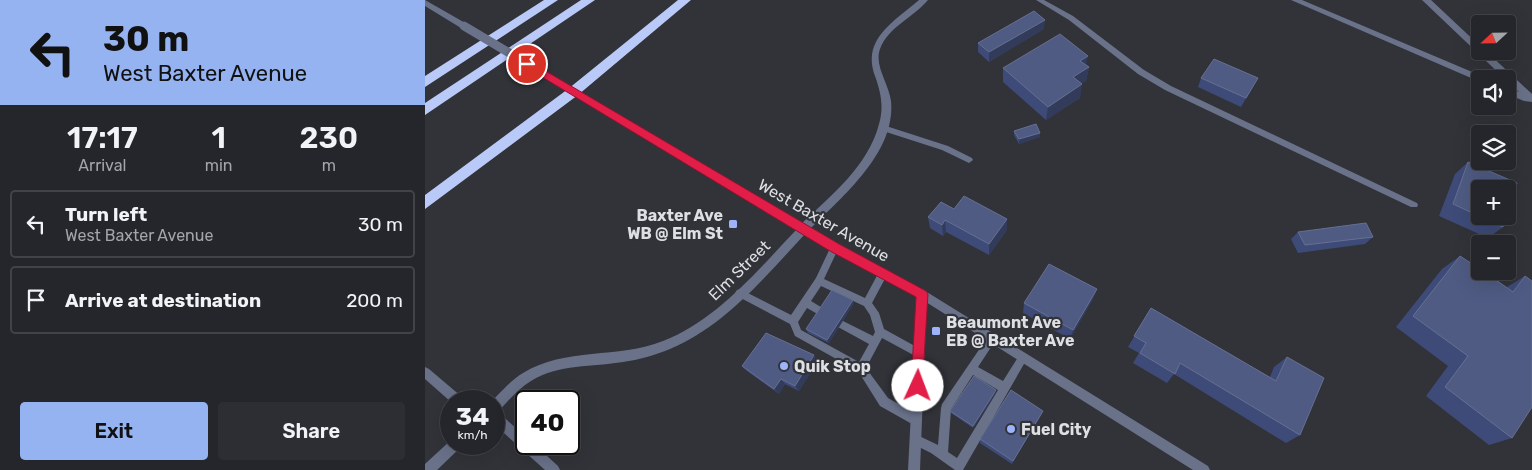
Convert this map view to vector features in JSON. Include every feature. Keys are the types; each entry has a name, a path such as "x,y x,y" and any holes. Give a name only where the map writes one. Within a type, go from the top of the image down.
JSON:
{"highway":[{"path":"425,82 552,0"},
{"path":"425,110 589,0"},
{"path":"425,203 573,92 685,0"}],"street":[{"name":"Elm Street","path":"505,398 527,377 543,369 626,357 678,340 703,326 740,293 869,160 883,128 886,102 875,63 875,50 884,36 924,0"},
{"path":"1295,0 1471,75"},
{"path":"1426,0 1471,42"},
{"name":"West Baxter Avenue","path":"425,2 835,248 922,294 1204,470"},
{"path":"1490,60 1532,100"},
{"path":"1516,94 1532,100"},
{"path":"914,470 922,294"},
{"path":"505,426 554,470"},
{"path":"428,470 444,455"}],"lane":[{"path":"1039,0 1071,18 1141,72 1168,88 1414,205"},
{"path":"883,128 945,148 969,160"},
{"path":"793,321 819,281 835,248"},
{"path":"867,303 883,273"},
{"path":"819,281 867,303 874,313 880,332 861,368"},
{"path":"740,293 793,321 798,333 861,368 884,402 916,420"},
{"path":"805,302 821,312"},
{"path":"841,324 875,342"},
{"path":"880,332 919,353"},
{"path":"943,455 946,408 992,338"},
{"path":"915,439 962,468 1023,358"},
{"path":"972,369 1005,388"},
{"path":"425,372 445,390"}],"building":[{"path":"1034,11 1045,20 989,52 978,43"},
{"path":"1060,34 1088,56 1080,61 1089,67 1073,77 1082,84 1048,107 1003,68"},
{"path":"1214,59 1258,78 1246,98 1201,78"},
{"path":"1036,124 1040,133 1019,139 1014,131"},
{"path":"1468,162 1471,163 1471,170 1487,170 1510,180 1471,180 1471,212 1453,204"},
{"path":"964,196 1007,219 989,244 945,220 942,225 928,217 941,202 954,209"},
{"path":"1366,223 1373,237 1305,245 1298,232"},
{"path":"1460,256 1471,263 1471,280 1496,280 1513,292 1525,276 1532,281 1532,407 1512,438 1445,387 1468,356 1413,316"},
{"path":"1049,264 1097,289 1073,330 1024,303"},
{"name":"Quik Stop","path":"832,290 853,300 827,340 806,329"},
{"path":"1151,308 1276,381 1287,357 1324,378 1300,435 1180,363 1175,374 1140,353 1146,343 1134,336"},
{"name":"Quik Stop","path":"766,333 814,355 795,386 781,379 774,389 742,366"},
{"name":"Fuel City","path":"974,376 996,390 973,426 950,411"},
{"name":"Fuel City","path":"1011,390 1043,411 1013,461 980,439"}],"place":[{"name":"Baxter Ave WB @ Elm St","path":"733,224"},
{"name":"Beaumont Ave EB @ Baxter Ave","path":"936,331"},
{"name":"Quik Stop","path":"784,366"},
{"name":"Fuel City","path":"1011,429"}],"route":[{"path":"527,64 835,248 922,294 918,386"}]}
